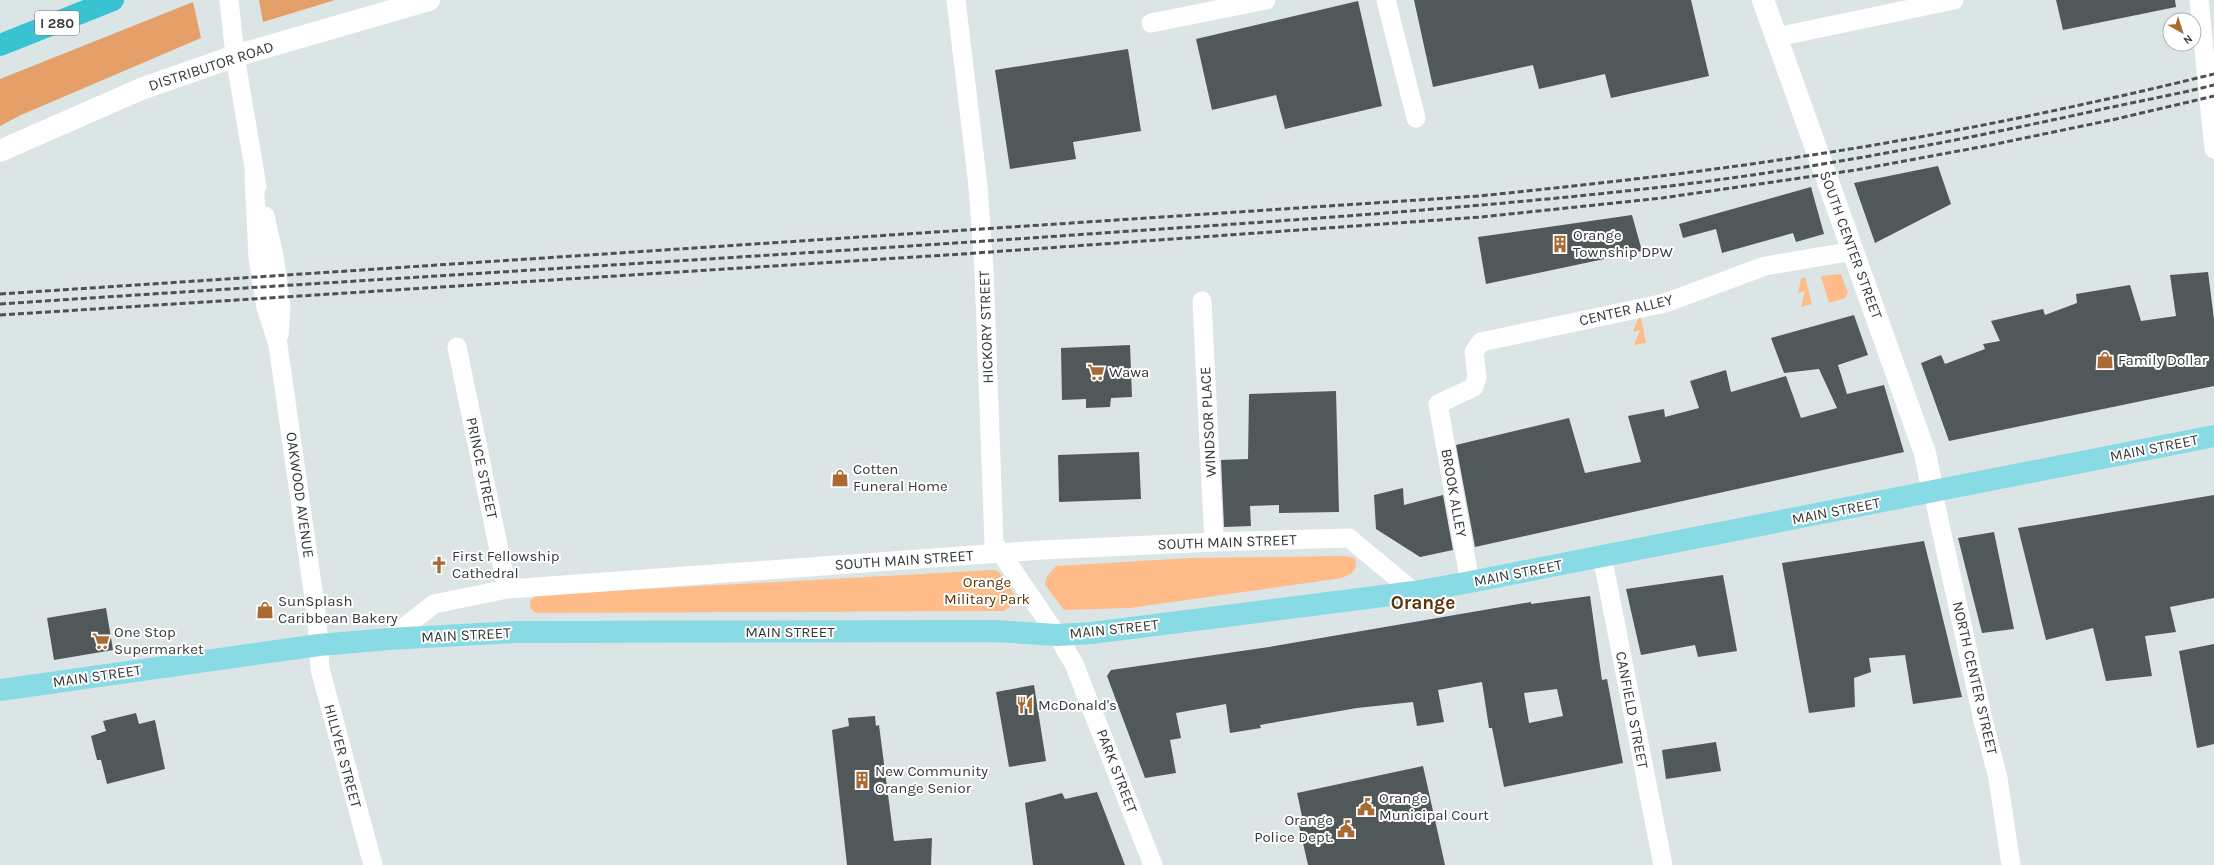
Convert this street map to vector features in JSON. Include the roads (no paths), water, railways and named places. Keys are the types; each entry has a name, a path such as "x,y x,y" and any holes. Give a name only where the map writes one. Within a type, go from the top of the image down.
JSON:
{"highway":[{"name":"I 280","path":"0,45 113,0"}],"main road":[{"name":"DISTRIBUTOR ROAD","path":"0,151 141,89 235,56 429,0"},
{"name":"SOUTH CENTER STREET","path":"1762,0 1777,37 1925,453 1933,493"},
{"name":"MAIN STREET","path":"0,690 319,645 389,639 515,632 993,631 1057,635 1092,633 1414,592 1933,493 2214,436"}],"street":[{"name":"HICKORY STREET","path":"956,0 978,186 986,312 994,543 1057,635"},
{"path":"1151,23 1266,0"},
{"path":"1386,0 1416,118"},
{"path":"1777,37 1954,0"},
{"path":"2199,0 2214,149"},
{"name":"OAKWOOD AVENUE","path":"230,8 235,56 254,174 274,256 281,305 278,345 318,620 319,645"},
{"name":"CENTER ALLEY","path":"1438,404 1474,387 1477,377 1474,352 1481,342 1665,303 1765,266 1853,251"},
{"name":"WINDSOR PLACE","path":"1202,301 1214,542"},
{"name":"PRINCE STREET","path":"457,347 507,589"},
{"name":"BROOK ALLEY","path":"1438,404 1470,582"},
{"name":"NORTH CENTER STREET","path":"1933,493 1983,720 1998,778 2011,865"},
{"name":"SOUTH MAIN STREET","path":"389,639 434,604 507,589 1000,553 1214,542 1349,538 1414,592"},
{"name":"CANFIELD STREET","path":"1602,556 1663,865"},
{"name":"PARK STREET","path":"1057,635 1074,664 1153,865"},
{"name":"HILLYER STREET","path":"319,645 320,669 373,865"}],"railway":[{"path":"0,294 1479,196 1675,174 1845,150 2004,121 2109,99 2214,74"},
{"path":"0,304 838,251 1385,213 1519,202 1653,188 1819,165 1984,134 2214,85"},
{"path":"0,315 962,254 1481,217 1662,198 1856,170 1991,145 2116,119 2214,96"}],"place":[{"name":"Orange Township DPW","path":"1560,244"},
{"name":"Family Dollar","path":"2105,360"},
{"name":"Wawa","path":"1096,372"},
{"name":"Cotten Funeral Home","path":"840,478"},
{"name":"First Fellowship Cathedral","path":"439,565"},
{"name":"SunSplash Caribbean Bakery","path":"265,610"},
{"name":"One Stop Supermarket","path":"101,641"},
{"name":"McDonald's","path":"1025,705"},
{"name":"New Community Orange Senior","path":"862,780"},
{"name":"Orange Municipal Court","path":"1366,807"},
{"name":"Orange Police Dept.","path":"1346,829"}],"district":[{"name":"Orange","path":"1423,602"}],"park label":[{"name":"Orange Military Park","path":"987,590"}]}
